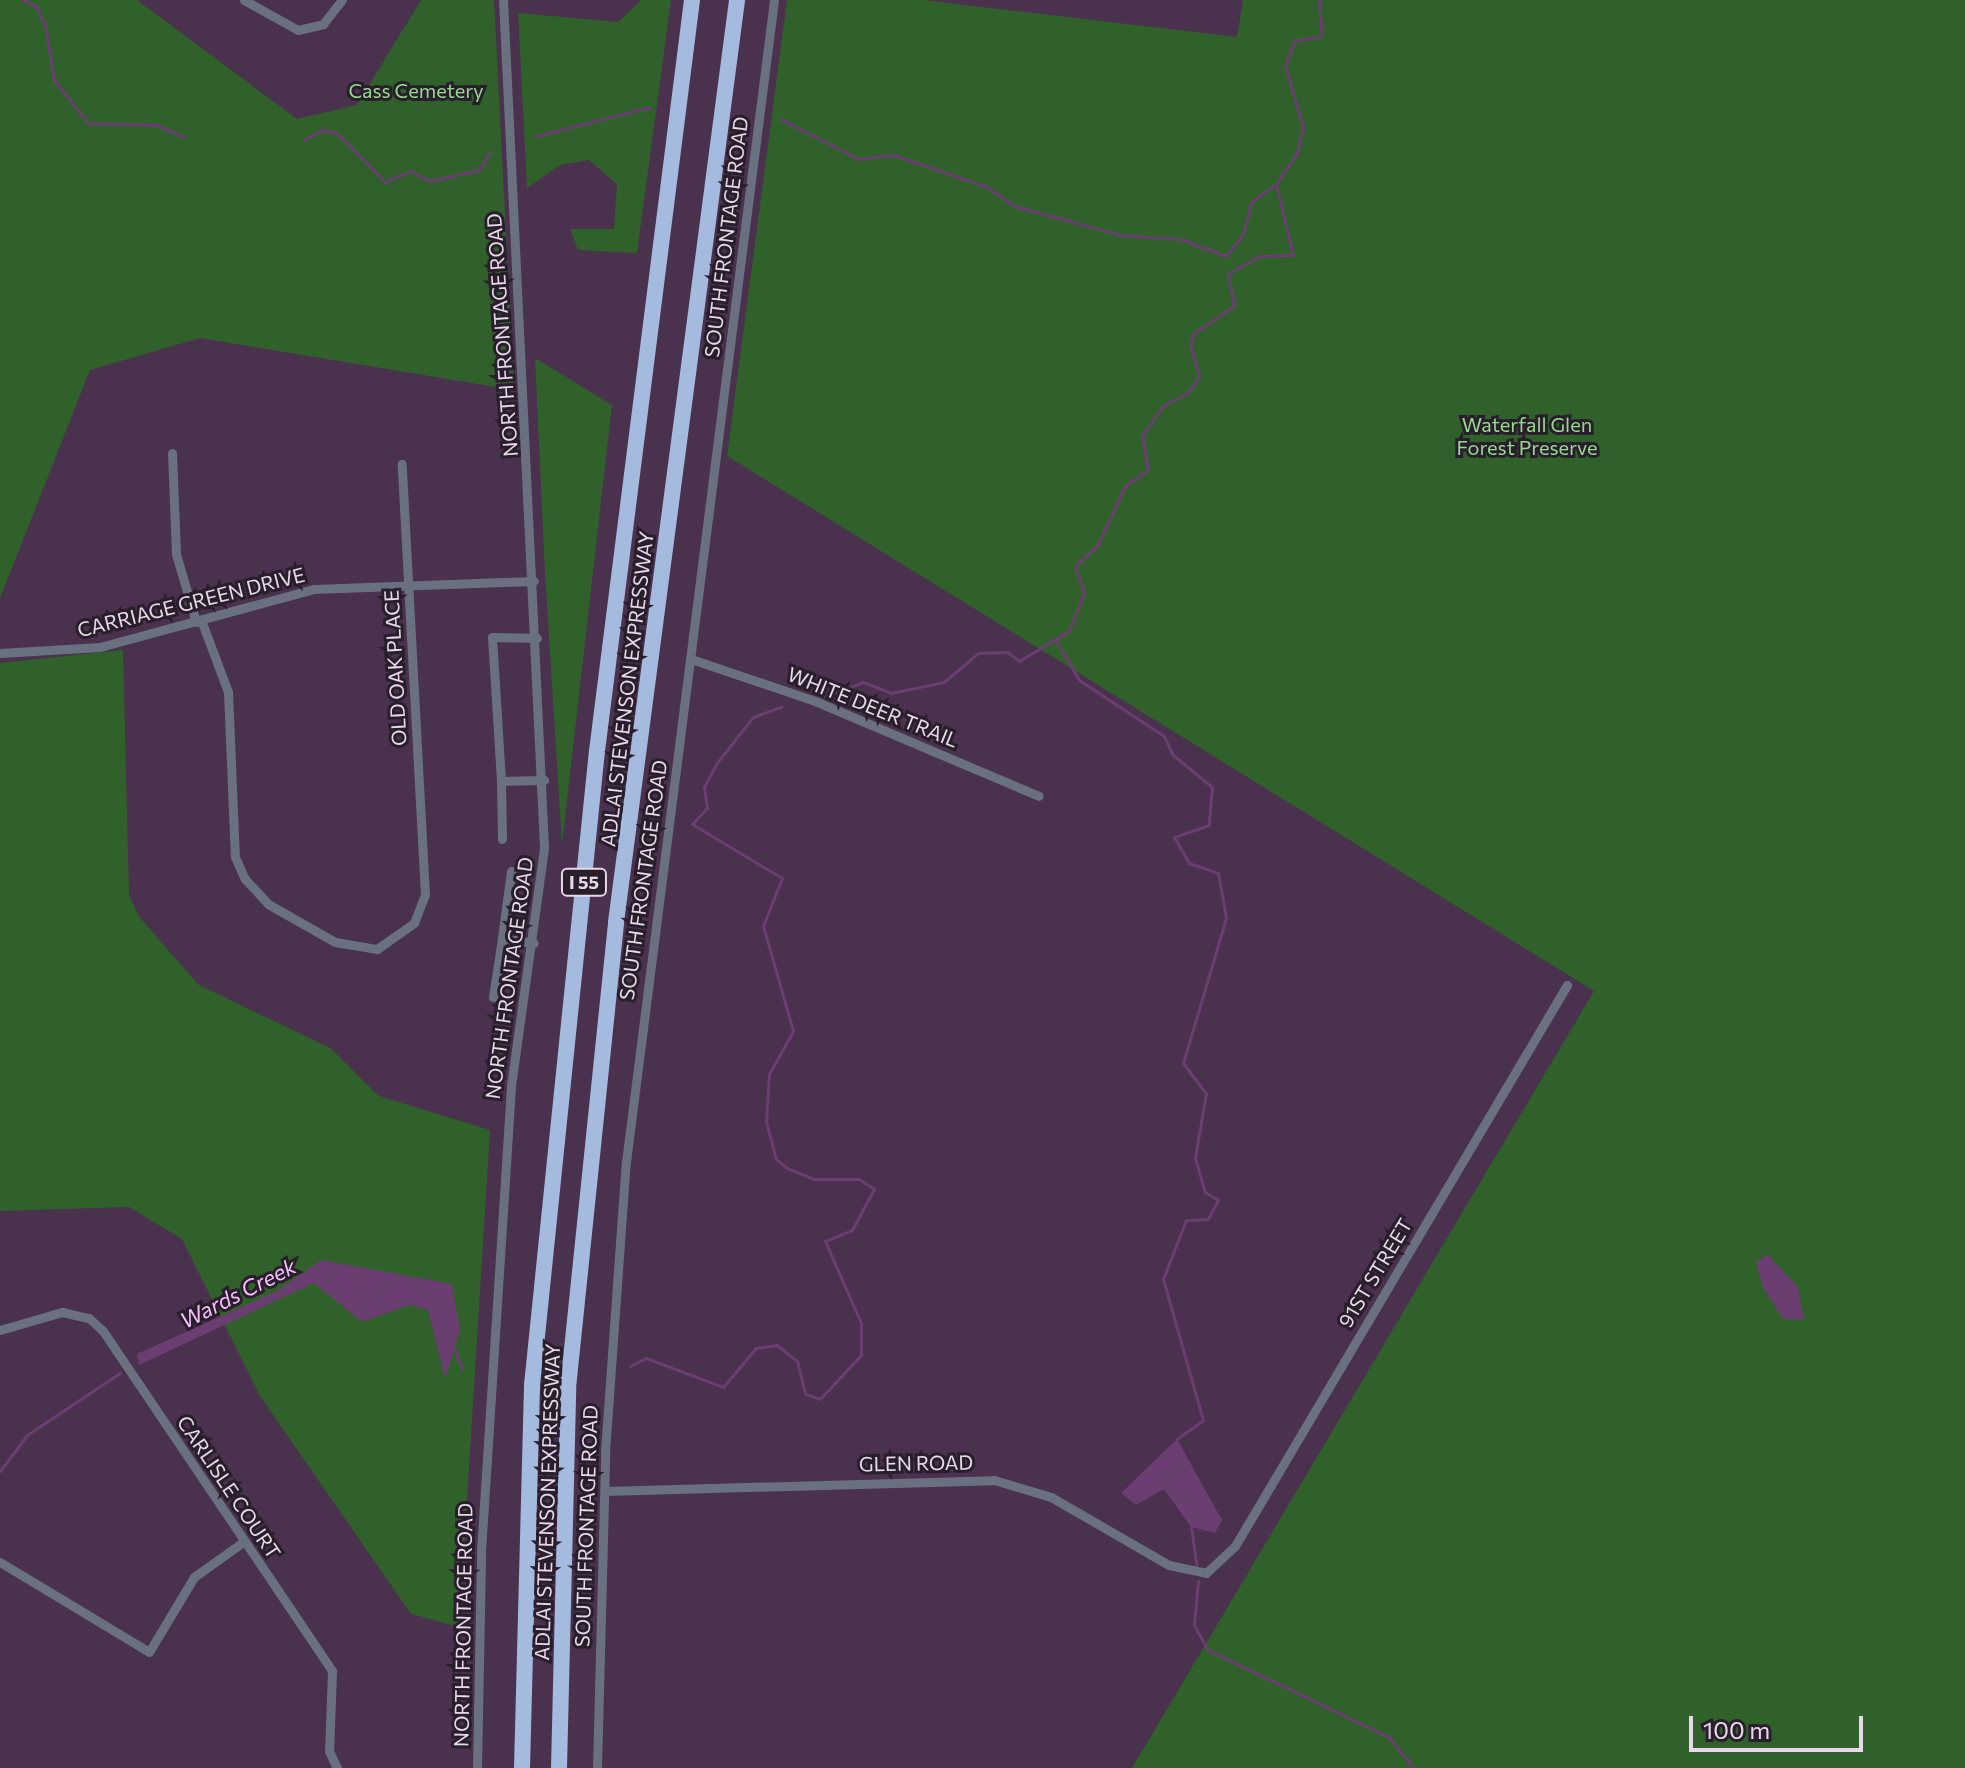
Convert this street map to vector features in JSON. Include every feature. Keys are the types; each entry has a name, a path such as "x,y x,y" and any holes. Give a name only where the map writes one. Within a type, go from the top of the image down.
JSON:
{"highway":[{"name":"ADLAI STEVENSON EXPRESSWAY","path":"522,1768 532,1385 597,751 692,0"},
{"name":"ADLAI STEVENSON EXPRESSWAY","path":"559,1768 568,1388 616,922 737,0"}],"street":[{"path":"244,0 298,30 323,24 342,0"},
{"name":"NORTH FRONTAGE ROAD","path":"477,1768 488,1421 511,1086 534,943 544,780 503,0"},
{"name":"SOUTH FRONTAGE ROAD","path":"597,1768 605,1491 626,1162 774,0"},
{"name":"OLD OAK PLACE","path":"172,453 176,554 198,621 228,692 235,857 258,895 335,942 377,949 419,915 425,870 402,464"},
{"name":"CARRIAGE GREEN DRIVE","path":"0,653 100,647 286,594 408,585 534,581"},
{"path":"502,839 492,637 537,638"},
{"name":"WHITE DEER TRAIL","path":"691,659 815,701 1039,796"},
{"path":"501,781 544,780"},
{"path":"493,997 511,871"},
{"path":"502,938 534,943"},
{"name":"91ST STREET","path":"1206,1573 1235,1546 1567,985"},
{"name":"CARLISLE COURT","path":"0,1330 62,1312 96,1323 332,1671 329,1751 337,1768"},
{"name":"GLEN ROAD","path":"605,1491 994,1480 1051,1497 1169,1565 1206,1573"},
{"path":"0,1562 149,1652 194,1577 243,1542"}],"green space":[{"name":"Cass Cemetery","path":"0,0 137,0 297,119 357,105 421,0 494,0 514,390 200,338 90,370 0,598"},
{"path":"641,0 671,0 637,253 578,250 570,229 614,229 617,184 589,160 560,165 527,188 518,13 618,22"},
{"name":"Waterfall Glen Forest Preserve","path":"787,0 923,0 1237,37 1243,0 1965,0 1965,1768 1132,1768 1594,991 727,456"},
{"path":"535,358 612,405 562,844 545,573"},
{"path":"123,650 129,895 140,918 199,985 330,1048 379,1096 490,1130 459,1627 411,1614 260,1396 182,1239 129,1207 0,1211 0,663"}],"shaded area":[{"path":"1767,1254 1798,1287 1804,1320 1783,1319 1763,1288 1756,1263"},
{"path":"321,1260 452,1284 460,1330 445,1379 428,1310 409,1305 362,1322 314,1283 139,1365 137,1354 277,1291"},
{"path":"1177,1439 1222,1520 1215,1533 1191,1527 1164,1489 1136,1505 1121,1493"}],"waterway":[{"path":"23,0 36,6 45,25 54,80 88,123 156,125 184,137"},
{"path":"780,119 859,159 894,155 987,187 1014,206 1121,235 1180,239 1226,256 1243,234 1252,201 1276,184 1297,153 1303,127 1285,66 1294,41 1322,36 1319,0"},
{"path":"536,136 650,107"},
{"path":"304,140 323,130 337,133 385,182 410,171 429,181 479,170 490,152"},
{"path":"833,694 863,682 891,693 944,682 978,653 1007,652 1019,661 1069,631 1084,593 1075,566 1097,546 1125,486 1148,470 1142,436 1164,405 1188,393 1199,376 1190,345 1194,333 1234,306 1228,274 1259,256 1293,255 1276,184"},
{"path":"1057,642 1079,680 1164,736 1173,755 1212,787 1209,825 1174,837 1189,863 1218,873 1226,918 1183,1063 1206,1093 1195,1158 1205,1192 1218,1200 1208,1219 1186,1220 1163,1279 1203,1420 1177,1439"},
{"name":"Wards Creek","path":"630,1366 646,1358 723,1387 756,1348 777,1345 797,1361 805,1394 820,1399 861,1355 861,1323 825,1241 852,1230 874,1189 859,1179 814,1179 787,1168 776,1159 766,1122 769,1074 793,1031 763,926 782,878 692,824 707,808 704,787 716,764 753,717 781,707"},
{"name":"Wards Creek","path":"453,1345 462,1369"},
{"name":"Wards Creek","path":"0,1471 27,1435 120,1373"},
{"path":"1191,1527 1197,1569"},
{"path":"1198,1581 1194,1625 1208,1650 1389,1737 1413,1768"}]}
